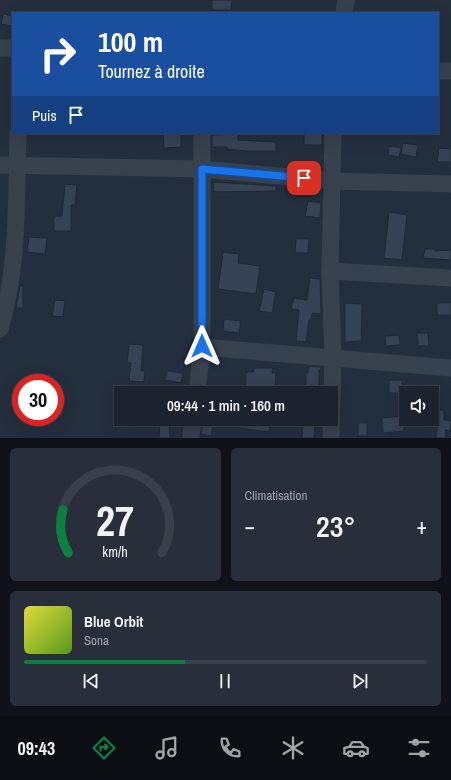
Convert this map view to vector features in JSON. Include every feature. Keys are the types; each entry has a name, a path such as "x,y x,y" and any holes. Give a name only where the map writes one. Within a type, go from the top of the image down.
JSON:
{"street":[{"path":"344,12 346,0"},
{"path":"0,48 12,48"},
{"path":"439,71 451,71"},
{"path":"0,329 8,302 13,272 18,134"},
{"path":"198,386 202,346 202,134"},
{"path":"331,438 333,358 330,271 333,134"},
{"path":"0,165 17,164 202,169 333,181 451,184"},
{"path":"330,271 451,278"},
{"path":"202,346 451,368"},
{"path":"191,438 192,426"}],"building":[{"path":"212,0 232,0 231,10 212,10"},
{"path":"3,14 12,16 12,26 1,24"},
{"path":"163,134 181,134 181,147 164,148"},
{"path":"238,134 238,140 276,142 276,151 246,151 227,149 227,147 212,147 212,135"},
{"path":"304,134 322,134 322,145 304,145"},
{"path":"403,143 418,145 416,157 401,154"},
{"path":"389,146 401,148 399,157 388,155"},
{"path":"439,148 451,149 451,162 437,162"},
{"path":"213,182 276,186 276,191 214,192"},
{"path":"65,184 77,185 75,205 71,205 71,231 54,231 54,216 62,216"},
{"path":"308,201 321,203 320,218 305,216"},
{"path":"389,212 407,215 402,260 384,258"},
{"path":"29,237 47,238 45,254 27,252"},
{"path":"296,239 309,239 308,253 295,253"},
{"path":"425,249 435,249 435,251 451,250 451,260 423,258"},
{"path":"223,252 239,254 238,263 260,266 256,294 218,289"},
{"path":"310,278 320,279 321,314 312,313 311,320 309,320 306,342 296,341 299,310 291,309 294,298 307,300"},
{"path":"20,286 23,286 23,308 16,308"},
{"path":"264,289 276,292 272,313 259,311"},
{"path":"55,300 65,301 63,317 52,316"},
{"path":"345,303 362,304 361,341 345,342"},
{"path":"437,303 451,303 451,315 437,315"},
{"path":"224,319 241,321 239,333 223,331"},
{"path":"417,333 428,333 429,346 418,346"},
{"path":"399,335 400,345 386,346 385,336"},
{"path":"129,344 143,345 141,371 145,371 144,382 129,381 131,363 127,362"},
{"path":"309,366 321,367 321,370 319,370 319,386 306,386 306,373 308,373"},
{"path":"254,368 273,368 272,373 276,373 275,386 246,386 246,372 253,372"},
{"path":"167,371 183,373 181,383 165,380"},
{"path":"389,380 402,380 402,386 399,386 399,393 389,393"},
{"path":"439,410 444,410 444,420 451,421 450,431 445,430 446,438 436,438 437,426 439,426"},
{"path":"399,416 399,426 404,426 404,431 383,433 382,418"},
{"path":"358,423 367,423 367,436 358,436"},
{"path":"160,426 169,426 170,438 159,438"},
{"path":"202,426 213,426 211,436 201,434"},
{"path":"239,426 270,426 269,432 239,428"},
{"path":"303,426 315,426 314,438 302,438"}],"route":[{"path":"202,346 202,169 304,178"}]}
